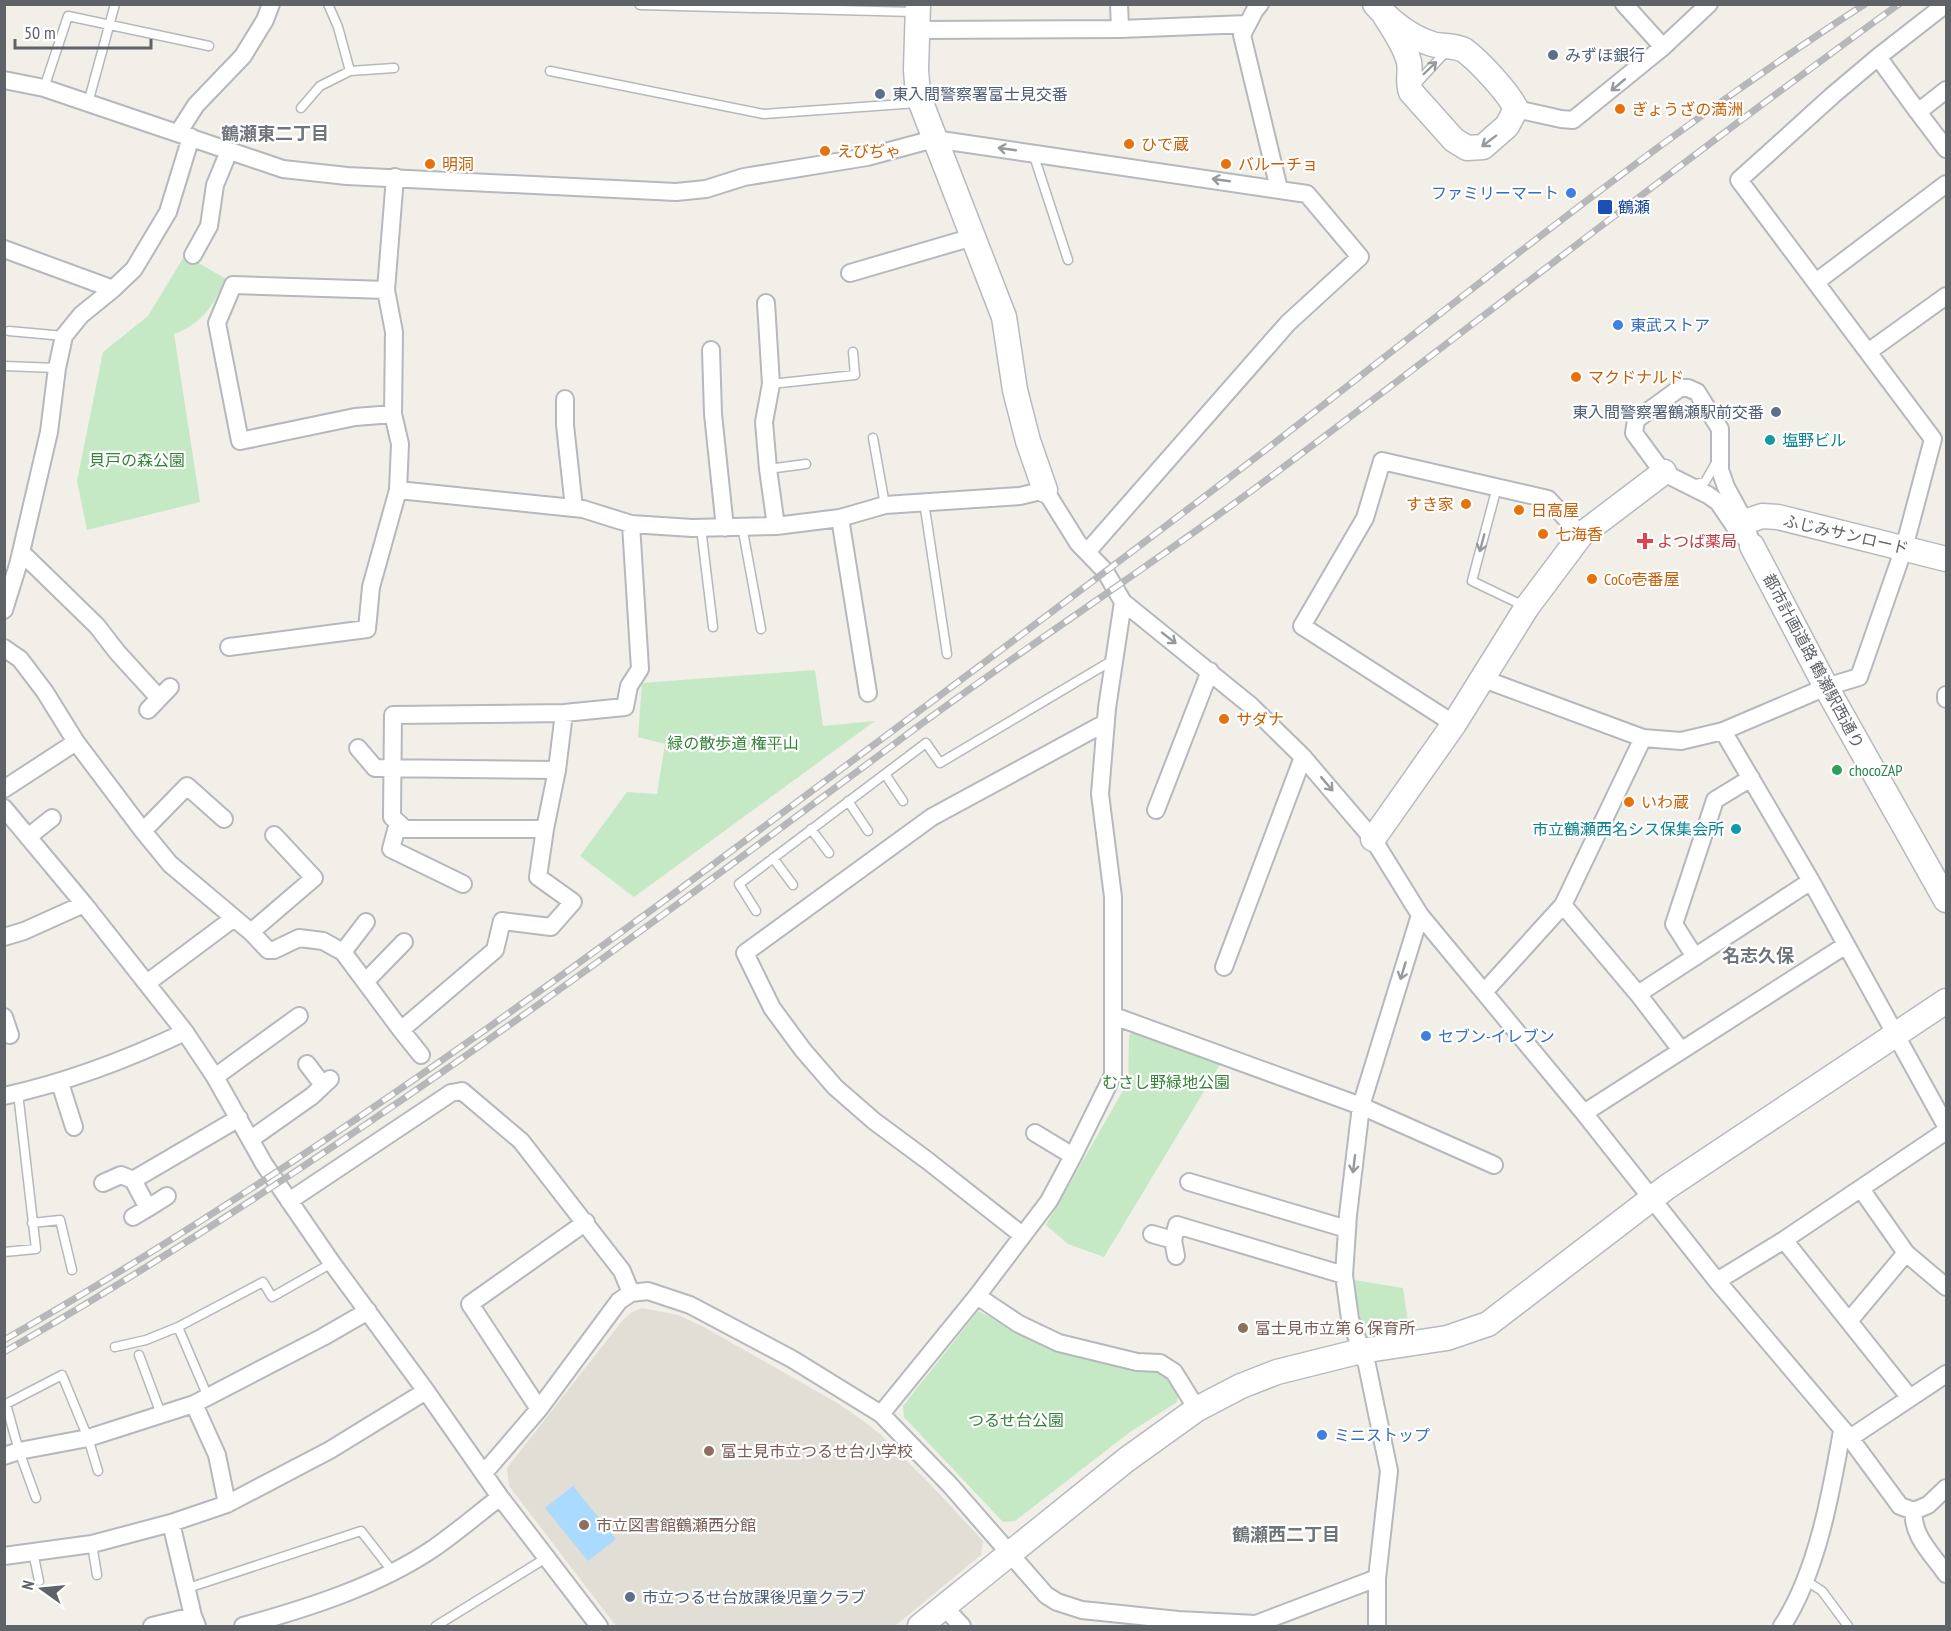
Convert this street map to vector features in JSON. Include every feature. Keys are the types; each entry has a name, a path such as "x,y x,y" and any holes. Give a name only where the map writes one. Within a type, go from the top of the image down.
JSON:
{"street":[{"path":"5,607 14,559 49,432 57,368 64,336 81,315 134,269 168,212 185,135 196,105 243,56 265,20 271,4"},
{"path":"1119,4 1120,29"},
{"path":"1260,4 1242,35 1279,189"},
{"path":"1624,4 1663,47"},
{"path":"1515,110 1561,120 1573,120 1663,47 1709,4"},
{"path":"1481,678 1643,738 1681,741 1723,731 1826,687 1859,677 1904,548 1933,439 1739,180 1878,57 1947,4"},
{"path":"1379,9 1420,39 1434,45 1464,51 1494,79 1509,97 1515,110 1508,126 1483,147 1467,148 1454,140 1408,85 1409,64 1405,50 1379,9"},
{"path":"1247,24 1120,29 918,15 916,70 921,103 1004,317 1015,390 1028,441 1045,490 1068,528 1105,571 1123,602 1250,705 1303,757 1373,839 1420,915 1485,991 1718,1281 1846,1435 1900,1506 1914,1511 1928,1505 1947,1488"},
{"path":"1878,57 1947,149"},
{"path":"4,80 44,88 283,169 347,176 676,192 706,189 744,177 867,157 934,139 1307,194 1360,257 1288,323 1087,552"},
{"path":"1918,112 1947,90"},
{"path":"193,255 209,226 215,185 229,151"},
{"path":"229,647 367,629 371,586 398,490 400,444 393,414 394,332 386,290 395,177"},
{"path":"1816,282 1947,184"},
{"path":"850,273 973,237"},
{"path":"4,249 113,289"},
{"path":"386,290 233,285 217,324 240,441 354,417 393,414"},
{"path":"1868,352 1947,296"},
{"path":"766,303 771,384 764,422 776,526"},
{"path":"711,350 713,414 725,528"},
{"path":"1680,388 1688,388 1697,392 1720,429 1720,470 1726,487 1745,522 1752,546 1735,527 1718,502 1664,472 1634,433 1636,420 1680,388"},
{"path":"565,399 565,426 574,508"},
{"path":"1454,723 1302,626 1365,518 1382,461 1548,499 1581,535"},
{"path":"1373,839 1454,723 1527,607 1581,535 1664,472"},
{"path":"398,490 574,508 631,524 725,528 776,526 840,518 885,505 1020,496 1045,490"},
{"name":"ふじみサンロード","path":"1745,522 1762,516 1778,517 1947,559"},
{"path":"840,518 867,693"},
{"path":"545,829 405,829 392,817 393,715 564,713 625,707 629,686 640,669 631,524"},
{"name":"都市計画道路 鶴瀬駅西通り","path":"1752,546 1826,687 1947,900"},
{"path":"14,559 97,626 117,652 165,692 148,710"},
{"path":"881,1414 977,1296 1049,1201 1113,1074 1113,897 1100,794 1113,660 1123,602"},
{"path":"4,648 20,659 45,692 76,741 143,831 171,864 251,932 268,950 274,950 300,938 323,941 343,952 421,1055"},
{"path":"1156,810 1210,671"},
{"path":"401,1030 495,950 502,921 551,927 573,902 538,877 557,770 564,713"},
{"path":"1022,1235 874,1121 835,1087 802,1050 772,1008 746,952 932,817 1106,723"},
{"path":"1723,731 1947,1126"},
{"path":"1485,991 1563,905 1643,738"},
{"path":"4,789 76,741"},
{"path":"358,748 375,768 557,770"},
{"path":"1224,967 1303,757"},
{"path":"1695,957 1674,924 1715,800 1750,778"},
{"path":"143,831 187,786 224,819"},
{"path":"4,808 84,904 185,1032 289,1201 332,1263 500,1497 599,1626"},
{"path":"28,837 52,818"},
{"path":"398,823 391,849 464,884"},
{"path":"251,932 314,878 274,835"},
{"path":"1638,994 1810,881"},
{"path":"4,937 24,931 84,904"},
{"path":"1563,905 1638,994 1681,1050"},
{"path":"1377,1626 1377,1578 1389,1471 1367,1365 1350,1319 1344,1275 1361,1106 1420,915"},
{"path":"147,983 234,918"},
{"path":"343,952 366,922"},
{"path":"366,981 404,942"},
{"path":"1584,1113 1846,945"},
{"path":"920,1626 1126,1460 1197,1409 1241,1386 1277,1372 1361,1352 1448,1338 1488,1324 1653,1198 1947,1001"},
{"path":"214,1077 299,1016"},
{"path":"1114,1016 1361,1106 1494,1166"},
{"path":"4,1017 10,1035"},
{"path":"11,1095 60,1083 129,1058 185,1032"},
{"path":"251,1139 312,1096 326,1082 307,1064"},
{"path":"60,1083 74,1127"},
{"path":"289,1201 451,1094 462,1091 521,1141 622,1271 631,1293"},
{"path":"133,1180 239,1118"},
{"path":"1718,1281 1784,1240 1947,1131"},
{"path":"1035,1133 1073,1156"},
{"path":"103,1183 121,1175 133,1180 148,1208"},
{"path":"1190,1182 1347,1229"},
{"path":"1860,1189 1906,1253 1947,1287"},
{"path":"133,1217 167,1196"},
{"path":"538,1408 470,1304 586,1222"},
{"path":"1152,1234 1174,1248 1178,1225 1344,1275"},
{"path":"1784,1240 1910,1398"},
{"path":"1849,1321 1906,1253"},
{"path":"484,1473 538,1408 619,1301 631,1293 648,1291 690,1305 792,1359 881,1414 950,1485 1047,1595 1057,1602 1082,1610 1257,1625 1377,1578"},
{"path":"977,1296 1019,1324 1059,1343 1137,1362 1160,1363 1174,1372 1197,1409"},
{"path":"12,1453 88,1438 201,1401 368,1311"},
{"path":"1782,1626 1795,1607 1805,1580 1826,1515 1846,1435 1947,1374"},
{"path":"4,1556 92,1544 171,1523 228,1504 330,1450 426,1391"},
{"path":"201,1401 218,1455 228,1504"},
{"path":"243,1626 339,1594 393,1572 434,1548 500,1497"},
{"path":"1914,1511 1913,1521 1916,1532 1947,1574"},
{"path":"152,1626 195,1621 171,1523"},
{"path":"944,1607 962,1626"}],"lane":[{"path":"87,104 111,25 115,4"},
{"path":"328,4 338,27 351,71"},
{"path":"640,4 918,15"},
{"path":"44,88 68,16 209,46"},
{"path":"1415,96 1415,86 1418,80 1443,55 1458,48"},
{"path":"301,108 320,86 351,71 394,68"},
{"path":"550,71 764,114 921,103"},
{"path":"1033,153 1068,260"},
{"path":"9,331 64,336"},
{"path":"771,384 855,375 854,352"},
{"path":"4,366 57,368"},
{"path":"873,438 885,505"},
{"path":"1690,485 1705,482 1719,458"},
{"path":"768,469 806,464"},
{"path":"1497,487 1472,581 1527,607"},
{"path":"924,501 947,654"},
{"path":"742,526 761,629"},
{"path":"700,528 713,627"},
{"path":"756,912 738,884 926,743 940,763 1113,660"},
{"path":"885,774 903,801"},
{"path":"848,801 868,831"},
{"path":"811,829 829,853"},
{"path":"773,858 793,885"},
{"path":"4,1252 36,1248 11,1095"},
{"path":"32,1223 60,1220 72,1270"},
{"path":"115,1347 146,1340 178,1327 263,1282 272,1297 332,1263"},
{"path":"178,1327 201,1401"},
{"path":"139,1355 161,1414"},
{"path":"36,1498 12,1453 6,1404 62,1374 88,1438 98,1471"},
{"path":"188,1588 361,1530 393,1572"},
{"path":"92,1544 98,1575"},
{"path":"33,1552 39,1581"},
{"path":"437,1626 546,1558"},
{"path":"1805,1580 1822,1591 1848,1626"}],"shaded area":[{"name":"富士見市立つるせ台小学校","path":"642,1308 678,1315 704,1327 839,1404 862,1420 879,1433 932,1486 983,1541 981,1555 895,1626 616,1626 509,1486 507,1468 622,1321 632,1312"}],"green space":[{"name":"貝戸の森公園","path":"185,255 226,279 206,313 192,325 174,334 200,502 87,530 77,481 103,352 148,316"},
{"name":"緑の散歩道 権平山","path":"815,670 823,726 875,721 634,897 580,856 627,792 657,794 665,744 638,737 642,683"},
{"name":"むさし野緑地公園","path":"1136,1029 1221,1063 1104,1257 1068,1244 1046,1225 1128,1082 1129,1035"},
{"path":"1354,1280 1403,1288 1409,1329 1379,1331 1364,1325 1358,1309"},
{"name":"つるせ台公園","path":"978,1311 1048,1347 1124,1368 1158,1371 1169,1378 1178,1393 1177,1402 1130,1432 1015,1521 1003,1522 904,1417 903,1406"}],"water":[{"path":"573,1486 616,1539 588,1561 545,1508"}],"railway":[{"path":"4,1340 110,1278 316,1146 616,936 1255,458 1631,167 1708,111 1865,4"},
{"path":"4,1352 121,1283 236,1210 461,1059 947,705 1273,475 1741,120 1899,4"}],"place":[{"name":"みずほ銀行","path":"1553,55"},
{"name":"東入間警察署富士見交番","path":"880,94"},
{"name":"ぎょうざの満洲","path":"1620,109"},
{"name":"ひで蔵","path":"1129,144"},
{"name":"えびぢゃ","path":"825,151"},
{"name":"明洞","path":"430,164"},
{"name":"バルーチョ","path":"1226,164"},
{"name":"ファミリーマート","path":"1571,193"},
{"name":"鶴瀬","path":"1605,207"},
{"name":"東武ストア","path":"1618,325"},
{"name":"マクドナルド","path":"1576,377"},
{"name":"東入間警察署鶴瀬駅前交番","path":"1776,412"},
{"name":"塩野ビル","path":"1770,440"},
{"name":"すき家","path":"1466,504"},
{"name":"日高屋","path":"1519,510"},
{"name":"七海香","path":"1543,534"},
{"name":"よつば薬局","path":"1645,541"},
{"name":"CoCo壱番屋","path":"1592,579"},
{"name":"サダナ","path":"1224,719"},
{"name":"chocoZAP","path":"1837,770"},
{"name":"いわ蔵","path":"1629,802"},
{"name":"市立鶴瀬西名シス保集会所","path":"1736,829"},
{"name":"セブン-イレブン","path":"1426,1036"},
{"name":"富士見市立第６保育所","path":"1243,1328"},
{"name":"ミニストップ","path":"1322,1435"},
{"name":"富士見市立つるせ台小学校","path":"709,1451"},
{"name":"市立図書館鶴瀬西分館","path":"584,1525"},
{"name":"市立つるせ台放課後児童クラブ","path":"630,1597"}],"district":[{"name":"鶴瀬東二丁目","path":"275,133"},
{"name":"名志久保","path":"1758,955"},
{"name":"鶴瀬西二丁目","path":"1286,1534"}]}
